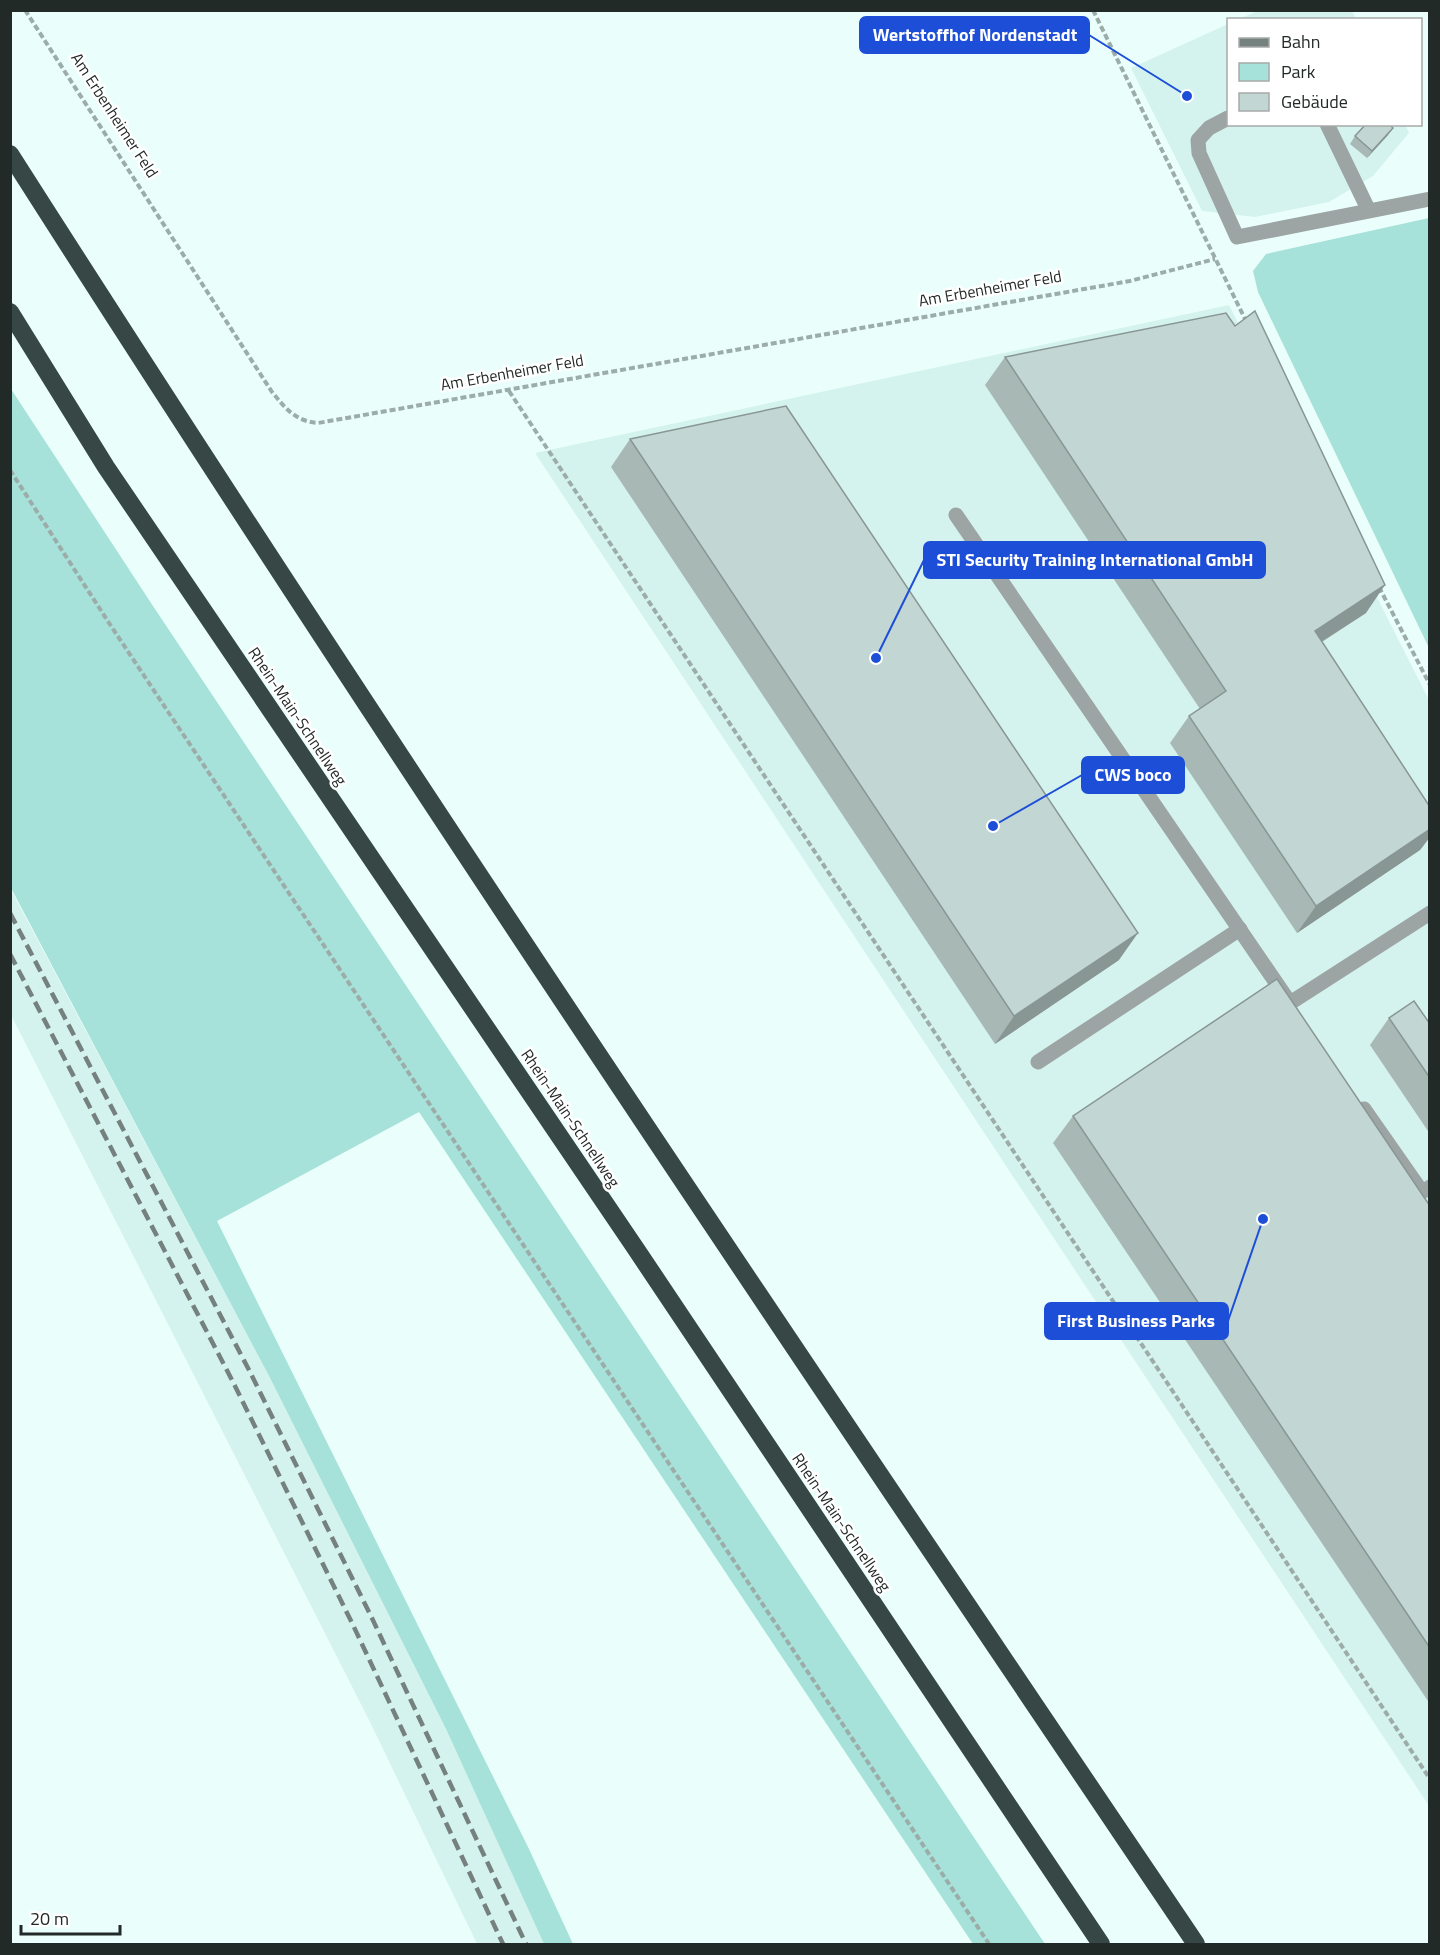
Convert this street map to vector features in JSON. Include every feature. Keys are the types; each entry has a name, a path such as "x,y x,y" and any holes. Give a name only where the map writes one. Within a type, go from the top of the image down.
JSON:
{"highway":[{"path":"10,154 172,408 694,1200 1196,1944"},
{"name":"Rhein-Main-Schnellweg","path":"10,312 106,466 1101,1944"}],"lane":[{"path":"1227,119 1209,128 1198,140 1199,153 1237,237 1430,199"},
{"path":"1328,126 1368,210"},
{"path":"956,515 1294,1008 1430,913"},
{"path":"1038,1062 1240,929"},
{"path":"1356,1098 1422,1192 1430,1187"}],"path":[{"name":"Am Erbenheimer Feld","path":"25,10 272,392 292,416 304,422 318,423 509,391 1130,281 1215,259"},
{"path":"1093,10 1247,324"},
{"path":"509,391 1430,1779"},
{"path":"10,470 111,626 989,1944"},
{"path":"1376,581 1430,685"}],"shaded area":[{"path":"1260,10 1352,11 1356,18 1241,18"},
{"path":"1227,24 1227,126 1406,126 1409,133 1373,176 1329,202 1255,217 1202,211 1131,68"},
{"path":"1229,305 1429,700 1429,1806 535,453"},
{"path":"10,888 269,1376 446,1729 544,1944 477,1944 370,1722 11,1015"}],"green space":[{"path":"1430,218 1429,648 1258,292 1253,271 1266,254"},
{"path":"11,389 153,606 1045,1944 973,1944 419,1112 217,1221 529,1849 573,1944 544,1944 446,1729 269,1376 11,888"}],"building":[{"path":"1364,126 1391,126 1393,128 1372,151 1355,136"},
{"path":"1255,311 1385,585 1315,631 1430,807 1430,829 1316,906 1189,716 1226,691 1005,357 1226,313 1235,326"},
{"path":"786,406 1138,933 1014,1016 630,439"},
{"path":"1277,979 1430,1206 1430,1648 1073,1116"},
{"path":"1414,1001 1430,1024 1430,1078 1389,1018"}],"railway":[{"path":"10,913 249,1370 370,1614 526,1944"},
{"path":"10,954 232,1380 353,1625 503,1944"}],"place":[{"name":"Wertstoffhof Nordenstadt","path":"1187,96"},
{"name":"STI Security Training International GmbH","path":"876,658"},
{"name":"CWS boco","path":"993,826"},
{"name":"First Business Parks","path":"1263,1219"}]}
